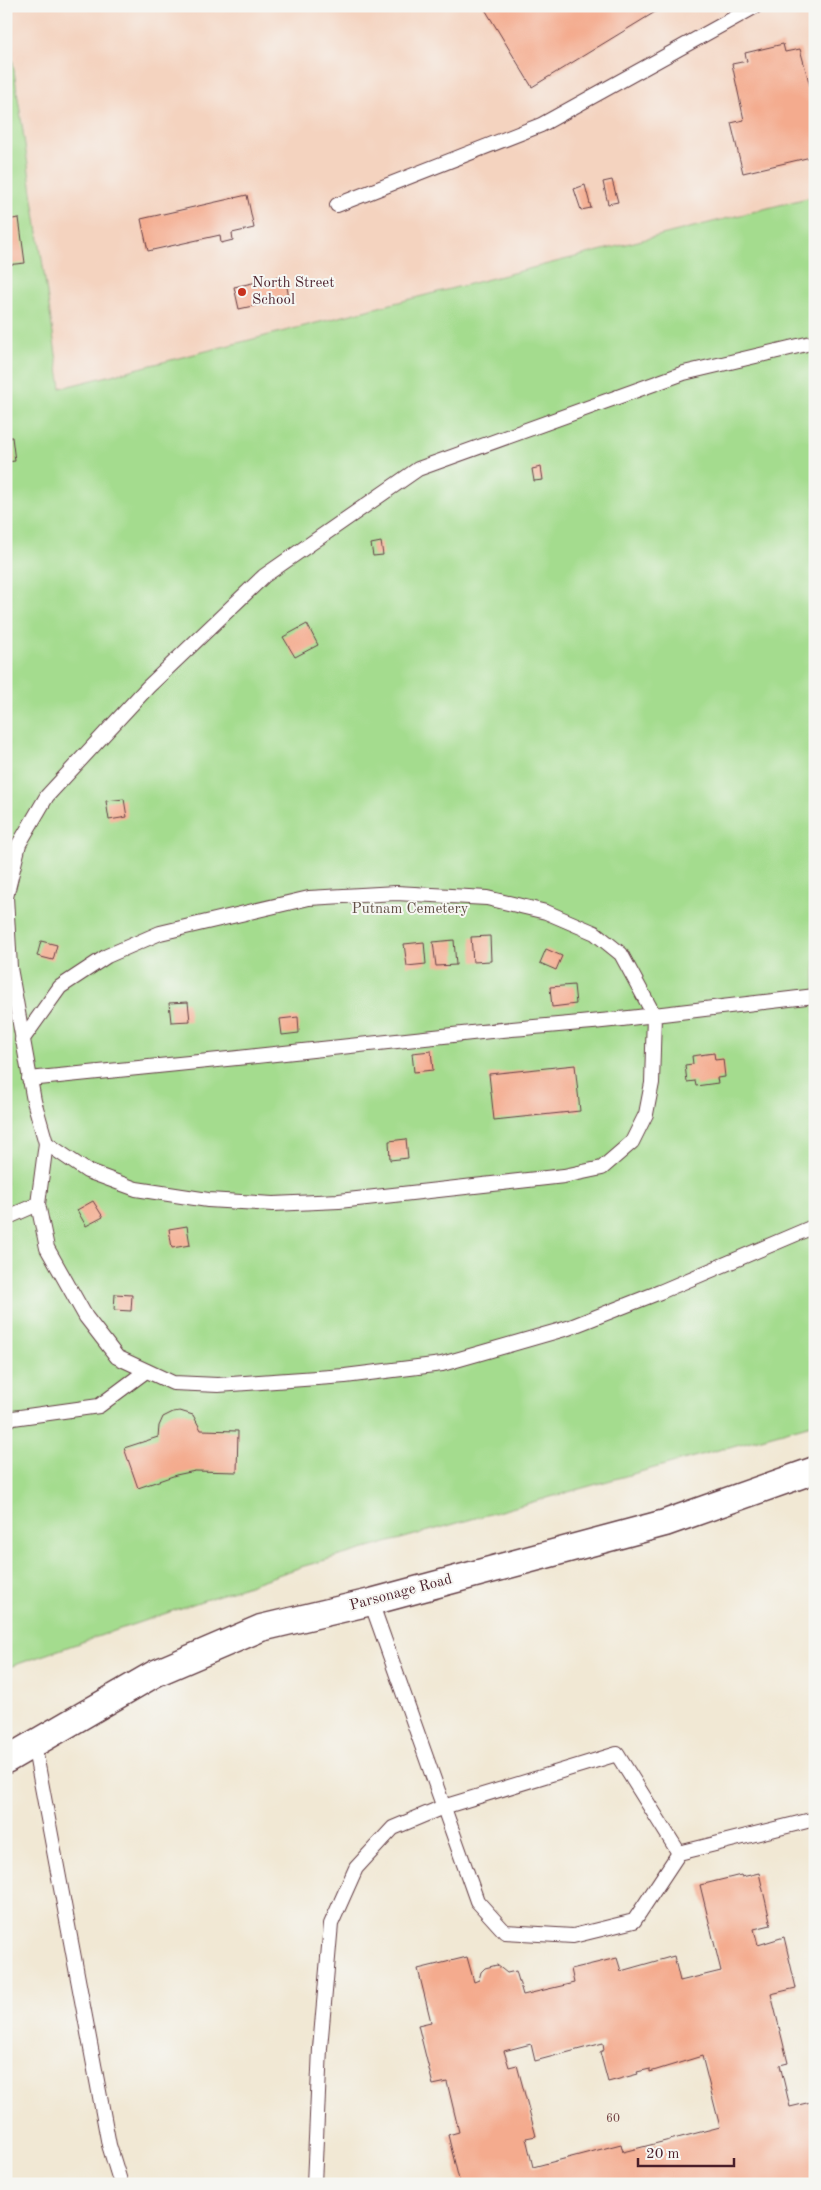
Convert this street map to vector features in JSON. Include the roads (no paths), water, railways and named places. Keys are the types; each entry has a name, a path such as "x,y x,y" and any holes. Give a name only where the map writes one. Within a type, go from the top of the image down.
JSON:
{"street":[{"name":"Parsonage Road","path":"6,1760 156,1673 261,1628 371,1602 664,1523 815,1470"}],"lane":[{"path":"337,205 541,125 756,6"},
{"path":"815,342 684,374 418,469 264,576 148,687 48,796 19,844 6,897 10,968 29,1079 46,1143 38,1204 47,1248 86,1317 117,1358 173,1383 218,1385 345,1376 442,1364 568,1328 660,1292 815,1226"},
{"path":"22,1040 60,987 107,956 160,933 309,898 396,894 487,898 546,912 595,933 621,954 654,1015 652,1083 646,1114 632,1142 602,1168 564,1176 339,1201 273,1204 208,1200 136,1189 87,1171 46,1143"},
{"path":"29,1079 541,1026 620,1020 815,996"},
{"path":"6,1218 38,1204"},
{"path":"6,1419 98,1406 146,1371"},
{"path":"371,1602 476,1901 504,1932 573,1936 634,1921 679,1853 815,1819"},
{"path":"34,1744 109,2145 121,2184"},
{"path":"314,2184 320,2048 331,1924 356,1868 393,1828 443,1807 617,1754 679,1853"}],"place":[{"name":"North Street School","path":"242,292"}],"park label":[{"name":"Putnam Cemetery","path":"410,909"}]}
